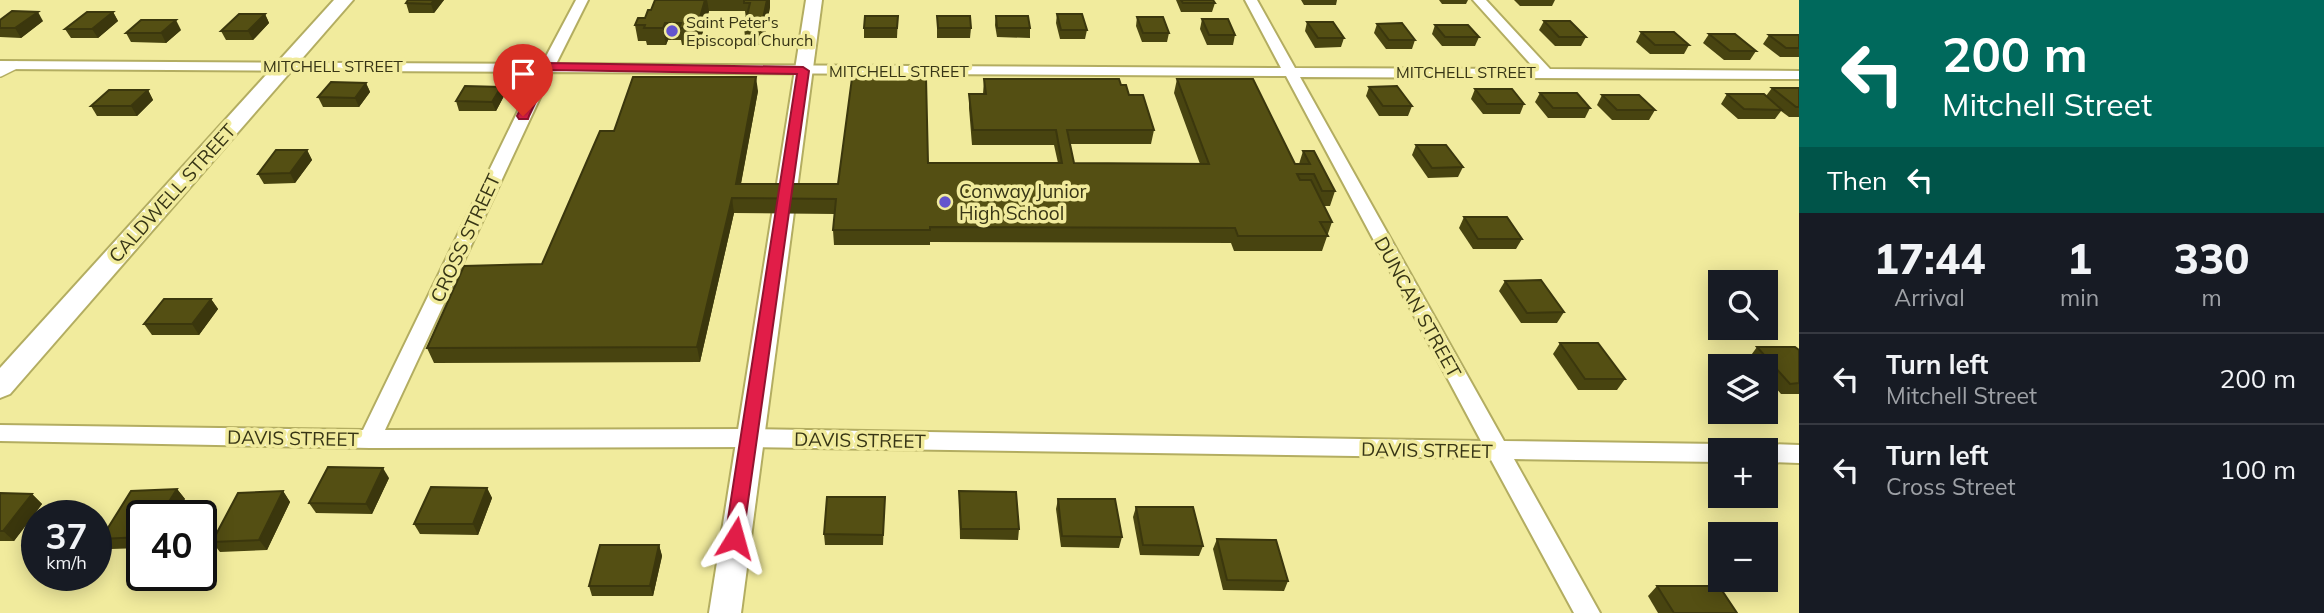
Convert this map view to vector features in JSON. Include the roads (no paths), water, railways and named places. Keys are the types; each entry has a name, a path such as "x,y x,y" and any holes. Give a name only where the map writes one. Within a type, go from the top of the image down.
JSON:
{"main road":[{"name":"CALDWELL STREET","path":"0,387 344,0"}],"street":[{"name":"CROSS STREET","path":"370,439 547,67 582,0"},
{"path":"725,613 748,439 814,0"},
{"name":"DUNCAN STREET","path":"1251,0 1587,613"},
{"path":"1479,0 1545,72"},
{"name":"MITCHELL STREET","path":"0,65 1799,75"},
{"name":"DAVIS STREET","path":"0,433 370,439 748,439 1708,453"},
{"path":"1778,453 1799,454"}],"lane":[{"path":"0,73 16,65"}],"place":[{"name":"Saint Peter's Episcopal Church","path":"672,31"},
{"name":"Conway Junior High School","path":"945,202"}]}
